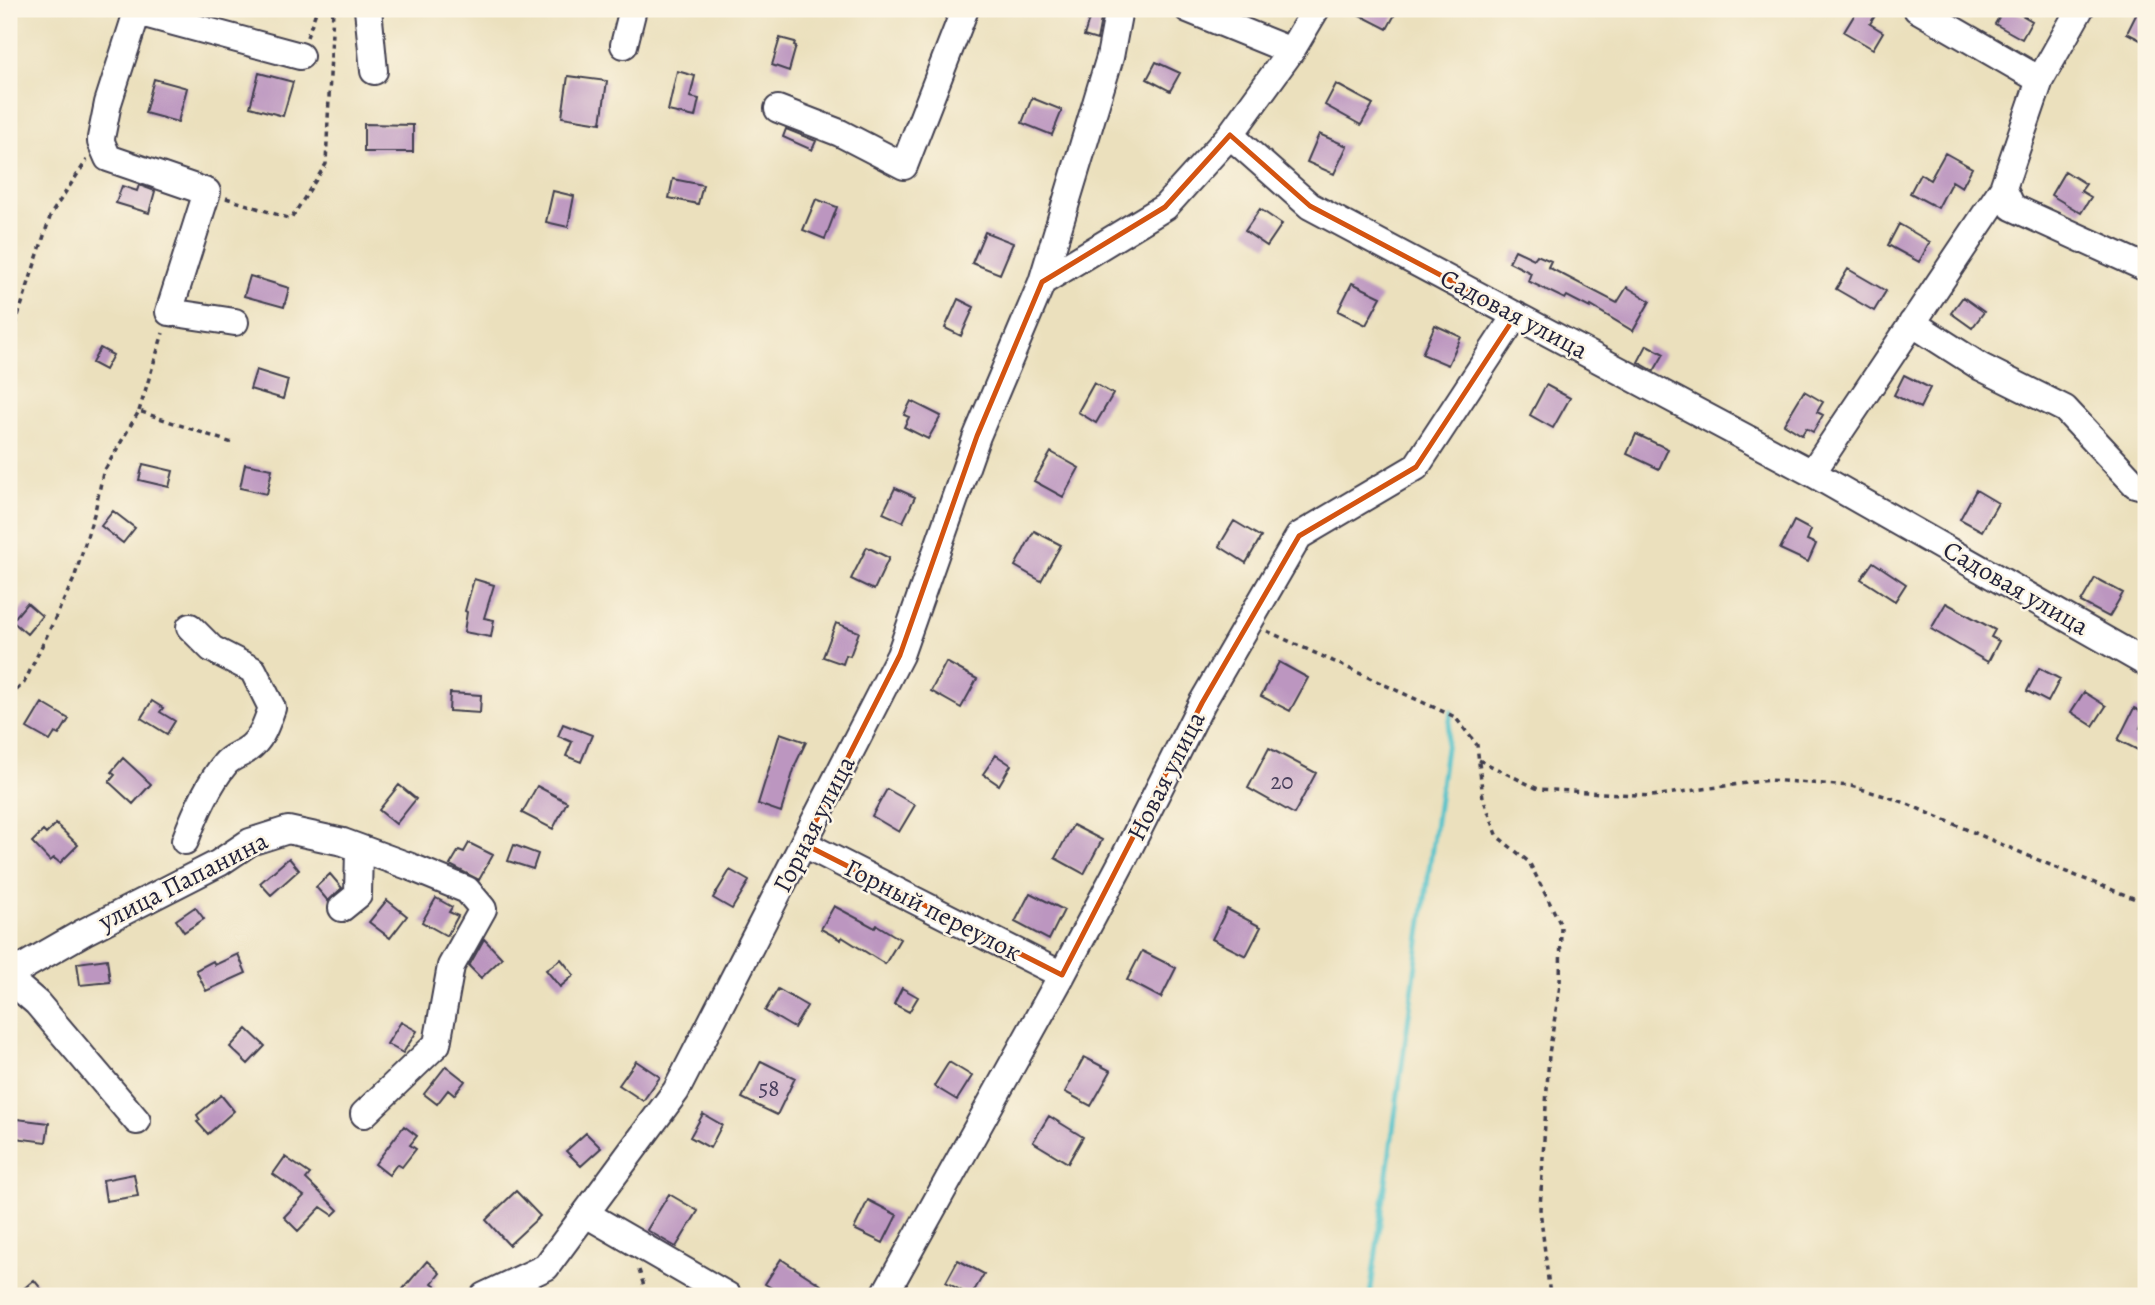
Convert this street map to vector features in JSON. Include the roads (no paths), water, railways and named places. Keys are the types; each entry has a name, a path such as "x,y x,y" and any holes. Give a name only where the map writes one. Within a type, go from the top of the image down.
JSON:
{"street":[{"path":"368,9 374,71"},
{"path":"624,45 633,9"},
{"path":"778,109 840,133 904,166 965,9"},
{"name":"Горная улица","path":"484,1296 546,1267 594,1218 676,1091 900,655 977,436 1042,282 1110,57 1119,9"},
{"path":"1188,9 1291,51"},
{"path":"1042,282 1165,207 1230,135 1291,51 1316,9"},
{"path":"1917,9 2040,80"},
{"path":"1812,473 1912,323 2001,202 2040,80 2080,9"},
{"path":"235,322 169,312 207,192 105,148 108,103 137,10 300,56"},
{"name":"Садовая улица","path":"1230,135 1310,205 1812,473 2146,663"},
{"path":"2001,202 2146,268"},
{"name":"Новая улица","path":"884,1296 1062,975 1202,703 1298,536 1416,467 1516,315"},
{"path":"1912,323 1982,367 2065,410 2135,485 2146,487"},
{"path":"185,841 204,800 205,791 227,761 248,749 261,736 271,708 253,670 212,649 190,627"},
{"name":"улица Папанина","path":"9,977 84,932 219,863 250,842 288,830 359,848 467,891 482,909 452,965 437,1044 364,1114"},
{"name":"Горный переулок","path":"804,844 1062,975"},
{"path":"342,908 358,895 359,848"},
{"path":"9,977 37,1003 137,1121"},
{"path":"594,1218 728,1296"}],"waterway":[{"path":"1370,1296 1451,712"}]}
